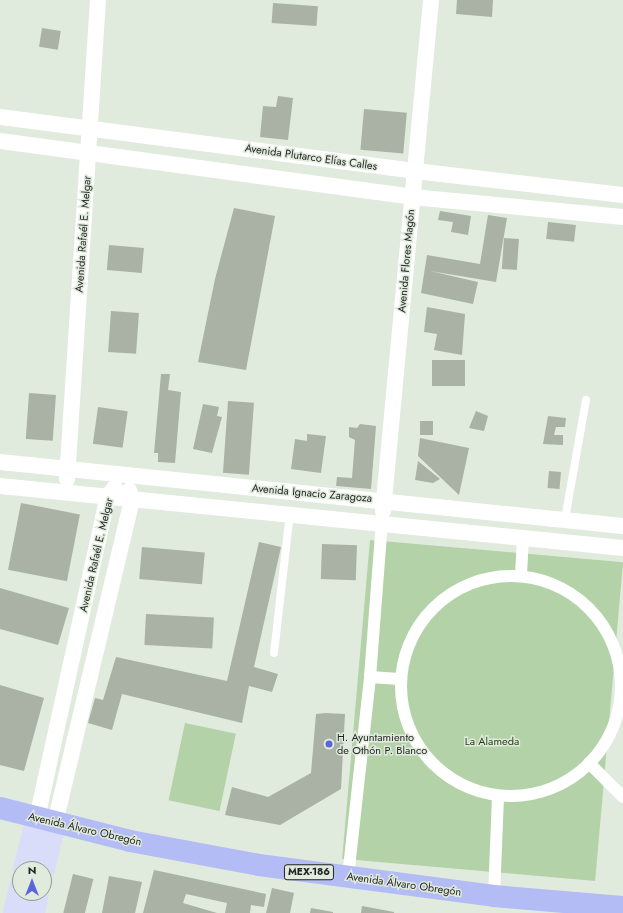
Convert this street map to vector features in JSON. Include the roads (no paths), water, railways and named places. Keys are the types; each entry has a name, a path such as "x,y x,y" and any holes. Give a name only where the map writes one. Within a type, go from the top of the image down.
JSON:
{"main road":[{"name":"Avenida Álvaro Obregón","path":"0,808 130,840 259,865 494,896 623,907"},
{"name":"Avenida Rafaél E. Melgar","path":"28,861 46,820"},
{"name":"Avenida Rafaél E. Melgar","path":"44,861 46,820"},
{"path":"14,913 17,901"},
{"path":"34,913 36,901"}],"street":[{"name":"Avenida Rafaél E. Melgar","path":"66,492 98,0"},
{"name":"Avenida Flores Magón","path":"382,522 431,0"},
{"name":"Avenida Plutarco Elías Calles","path":"0,117 415,171 623,195"},
{"path":"0,141 412,197 623,217"},
{"name":"Avenida Ignacio Zaragoza","path":"0,462 123,476 384,500 623,526"},
{"name":"Avenida Rafaél E. Melgar","path":"46,820 108,496 123,476"},
{"name":"Avenida Rafaél E. Melgar","path":"46,820 132,499 123,476"},
{"name":"Avenida Ignacio Zaragoza","path":"0,486 523,536 623,548"},
{"path":"290,513 293,491"},
{"path":"348,877 370,677 382,522"},
{"path":"521,575 523,536"},
{"path":"521,575 564,587 598,615 619,654 622,704 609,740 581,773 542,793 498,796 458,784 425,757 405,720 399,679 411,636 438,601 477,579 521,575"},
{"path":"370,677 399,679"},
{"path":"589,763 623,797"},
{"path":"494,896 498,796"}],"lane":[{"path":"565,519 586,400"},
{"path":"274,653 290,513"}],"place":[{"name":"H. Ayuntamiento de Othón P. Blanco","path":"329,744"}],"park label":[{"name":"La Alameda","path":"492,741"}]}
